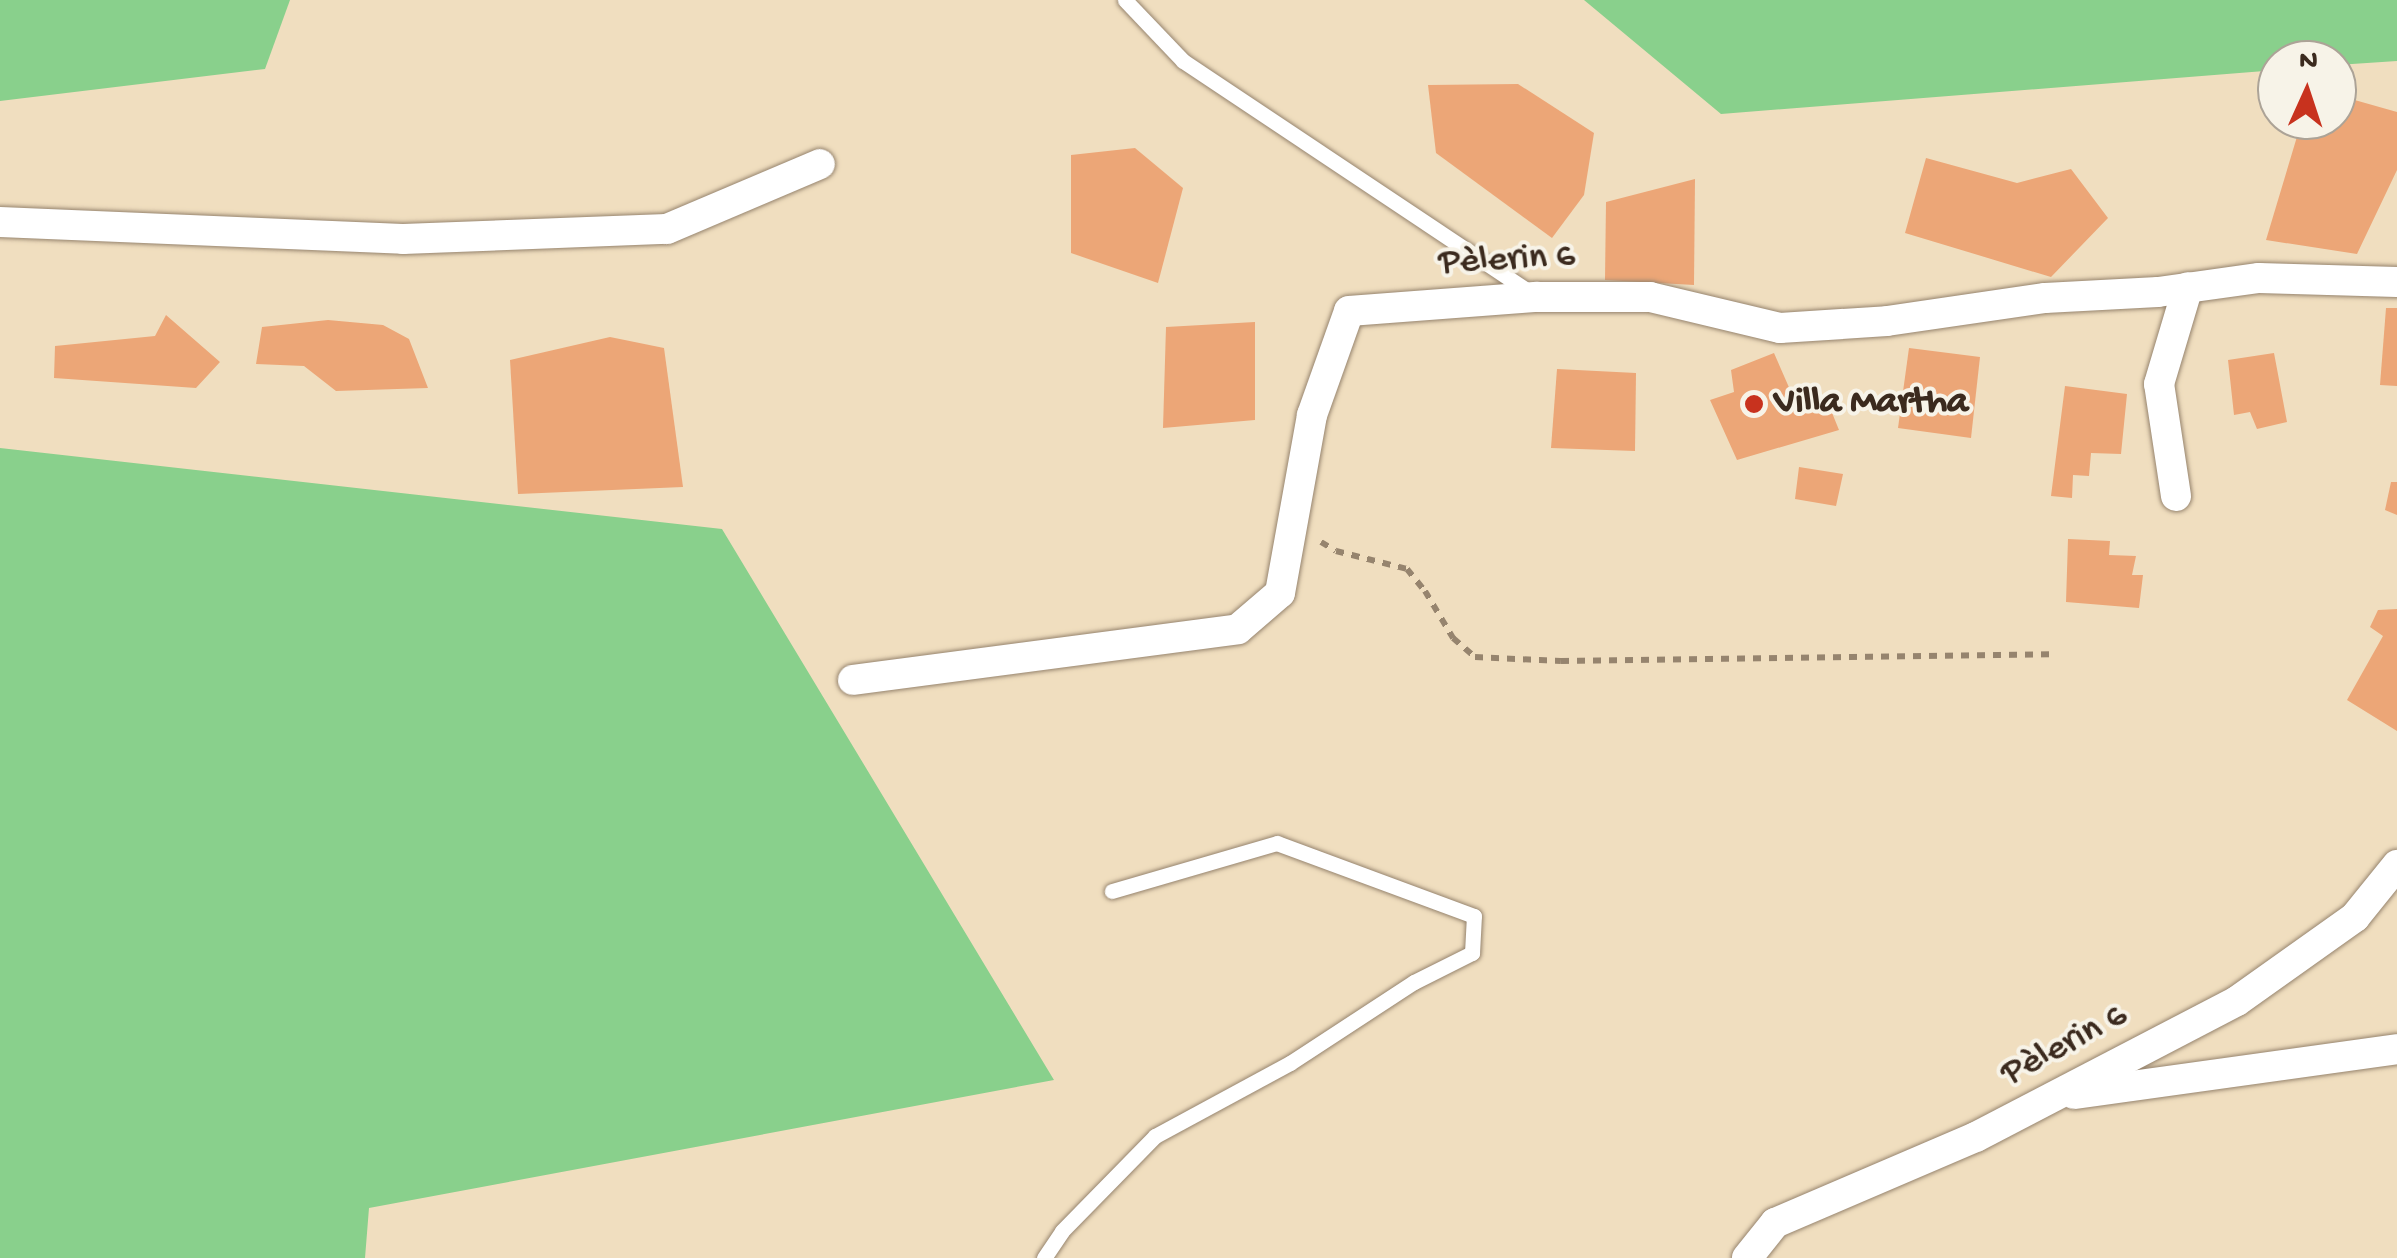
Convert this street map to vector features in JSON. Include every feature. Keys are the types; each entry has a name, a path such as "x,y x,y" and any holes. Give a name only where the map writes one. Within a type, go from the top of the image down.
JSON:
{"street":[{"path":"0,222 403,239 667,229 820,164"},
{"name":"Pèlerin 6","path":"853,680 1238,630 1280,593 1312,415 1349,311 1537,297 1650,296 1780,328 1887,321 2045,298 2188,288 2259,278 2397,282"},
{"path":"2176,496 2159,384 2188,288"},
{"name":"Pèlerin 6","path":"1747,1258 1775,1224 1976,1137 2237,1002 2354,917 2397,865"},
{"path":"2051,1098 2397,1049"}],"lane":[{"path":"1125,0 1183,62 1537,297"},
{"path":"1044,1258 1062,1231 1155,1136 1290,1063 1414,982 1472,954 1474,916 1277,844 1112,891"}],"path":[{"path":"1294,526 1336,551 1406,569 1425,591 1452,638 1475,656 1561,660 2051,654"}],"green space":[{"path":"0,0 290,0 265,69 0,101"},
{"path":"1584,0 2397,0 2397,61 2357,64 2357,40 2257,40 2257,72 1721,114"},
{"path":"0,448 722,529 1054,1080 369,1208 365,1258 0,1258"}],"building":[{"path":"1518,84 1594,133 1584,195 1552,238 1436,153 1428,85"},
{"path":"2357,101 2397,112 2397,170 2357,254 2266,240 2296,140 2357,140"},
{"path":"1135,148 1183,188 1158,283 1071,253 1071,155"},
{"path":"1926,158 2017,183 2071,169 2108,218 2051,277 1905,233"},
{"path":"1695,179 1694,285 1605,280 1606,202"},
{"path":"2386,308 2397,308 2397,386 2380,385"},
{"path":"166,315 220,362 196,388 54,378 55,346 155,336"},
{"path":"328,320 383,325 409,339 428,388 336,391 304,366 256,364 262,327"},
{"path":"1255,322 1255,420 1163,428 1166,327"},
{"path":"610,337 664,348 683,487 518,494 510,360"},
{"path":"1909,348 1980,357 1971,438 1898,428"},
{"name":"Villa Martha","path":"1774,353 1798,408 1826,398 1839,430 1737,460 1710,400 1734,392 1731,370"},
{"path":"2274,353 2287,422 2257,429 2250,412 2234,415 2228,360"},
{"path":"1557,369 1636,373 1635,451 1551,448"},
{"path":"2065,386 2127,394 2121,454 2091,453 2089,476 2073,475 2072,498 2051,496"},
{"path":"1799,467 1843,474 1836,506 1795,499"},
{"path":"2391,482 2397,482 2397,515 2385,510"},
{"path":"2068,539 2110,541 2109,555 2136,556 2132,575 2143,575 2139,608 2066,602"},
{"path":"2397,609 2397,731 2347,700 2383,636 2370,627 2378,610"}],"place":[{"name":"Villa Martha","path":"1754,404"}]}
